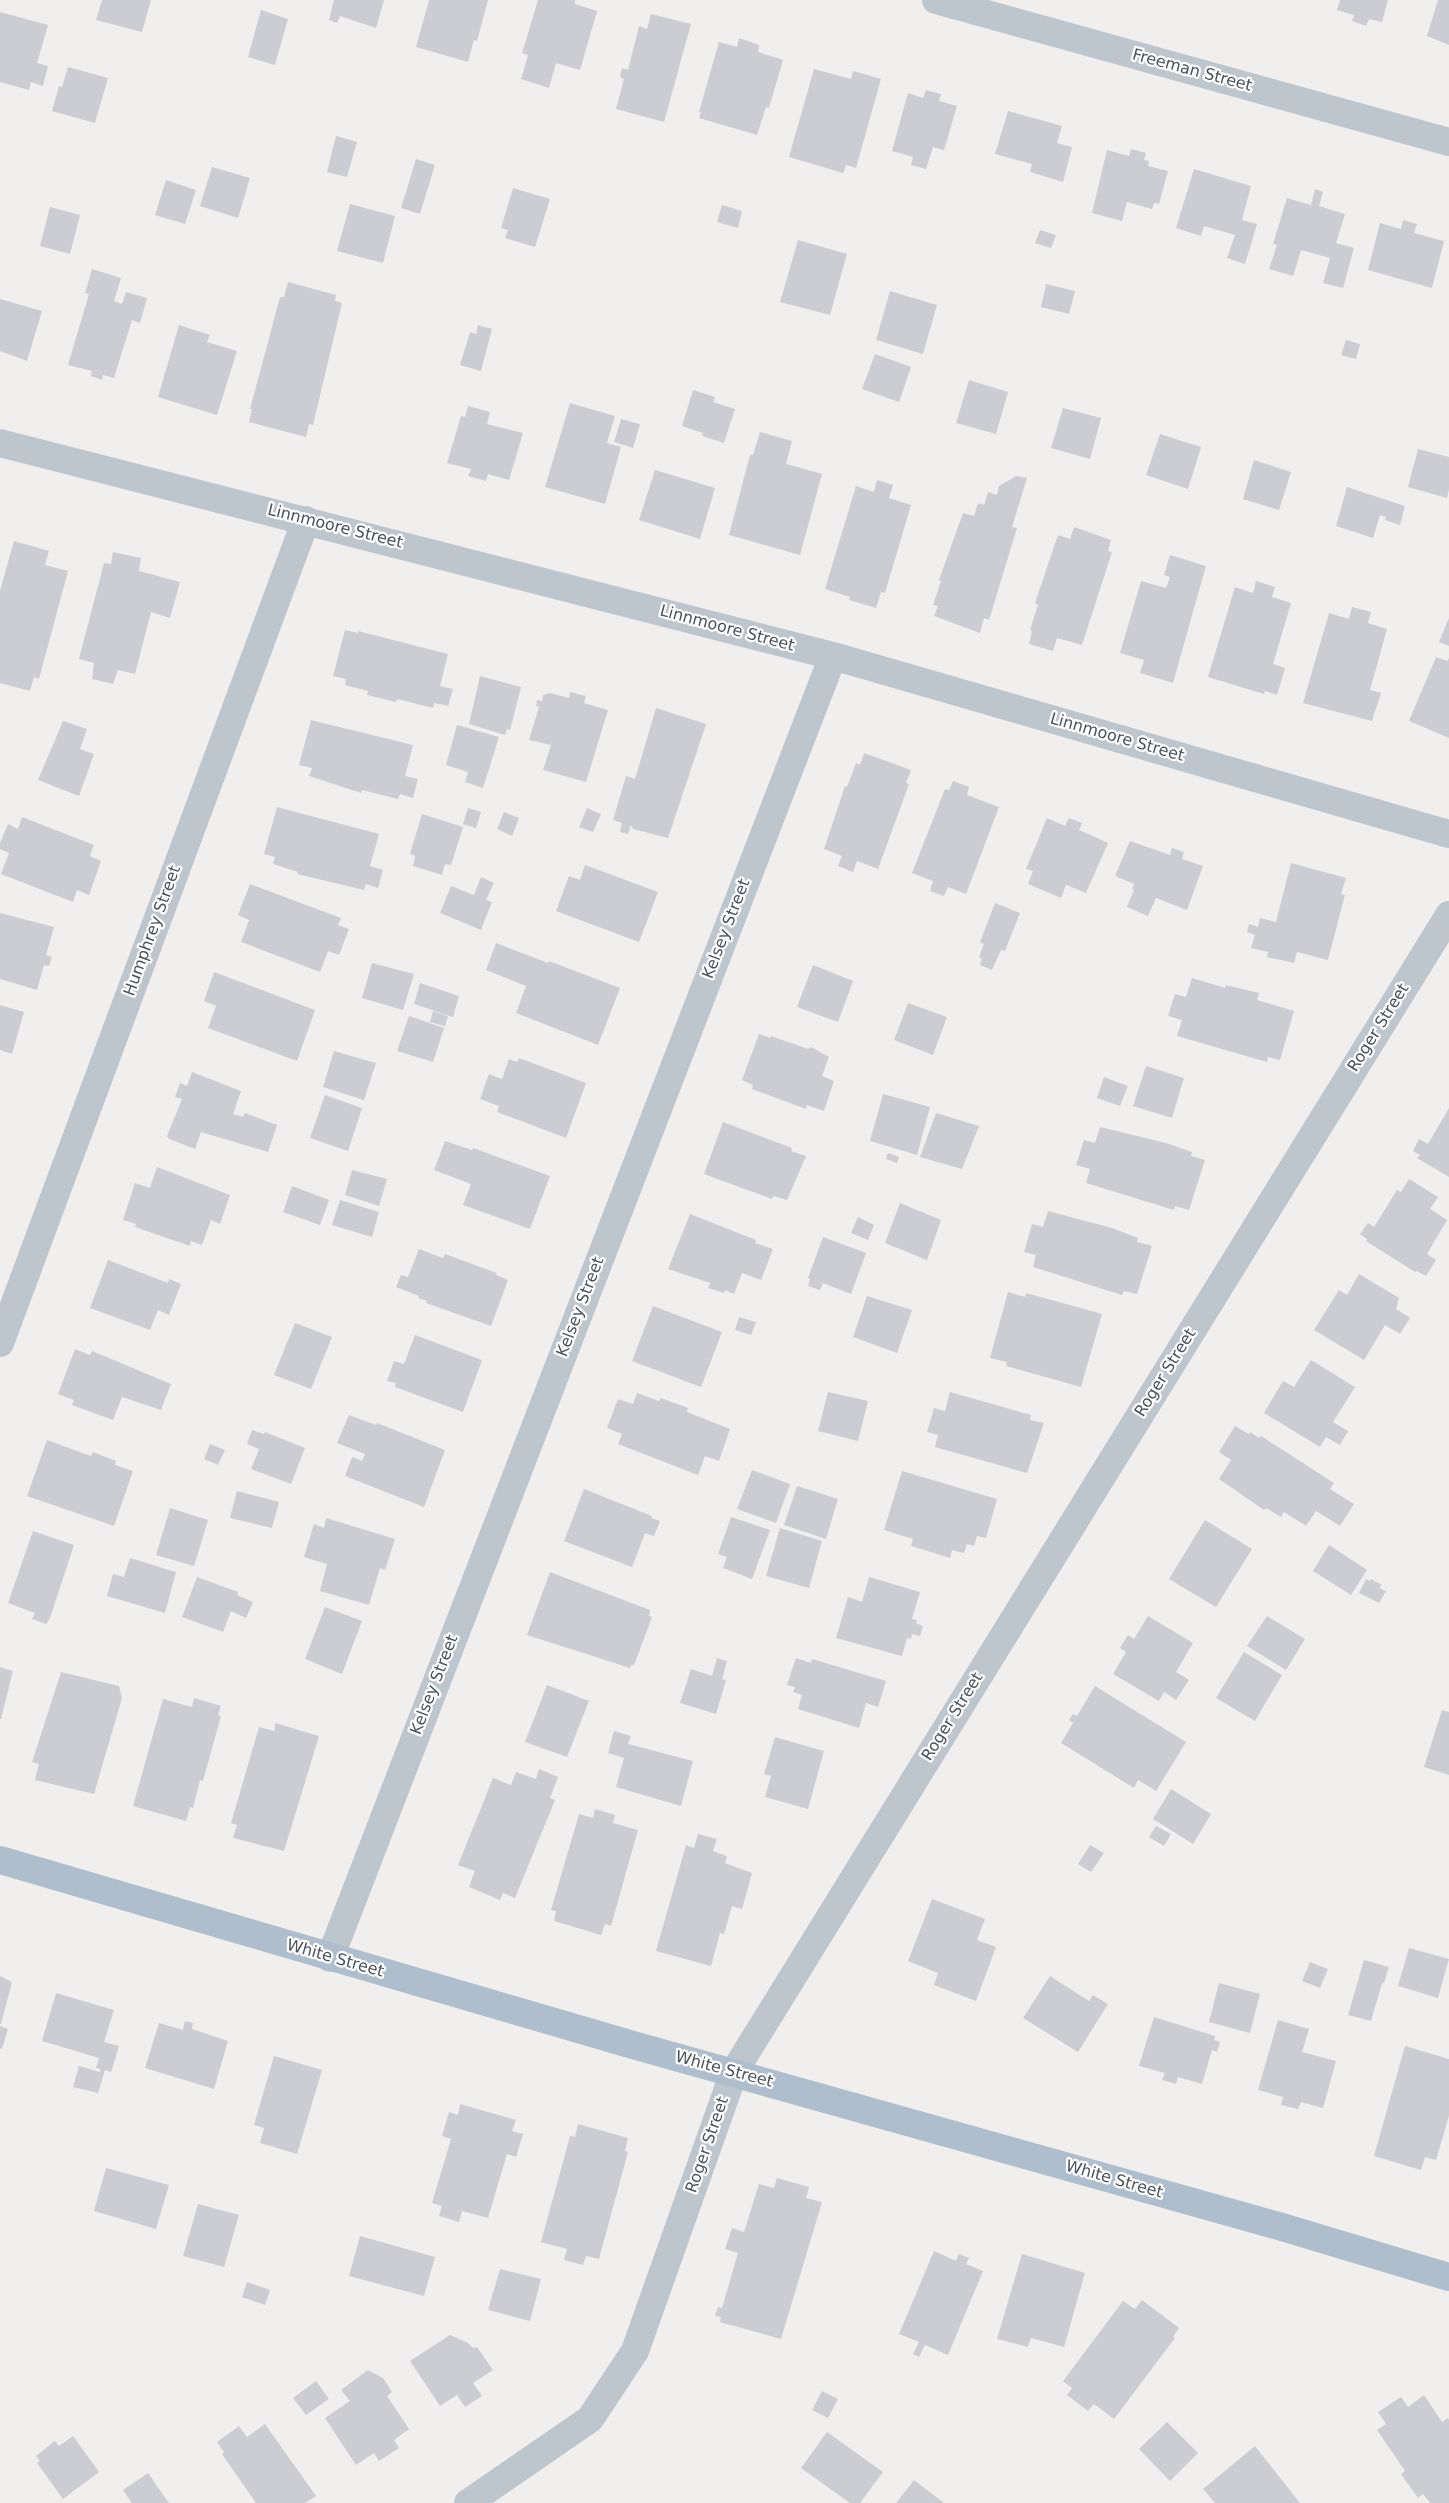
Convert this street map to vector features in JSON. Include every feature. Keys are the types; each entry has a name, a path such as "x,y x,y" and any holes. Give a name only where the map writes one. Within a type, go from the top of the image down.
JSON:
{"main road":[{"name":"White Street","path":"0,1860 330,1958 1449,2276"}],"street":[{"name":"Freeman Street","path":"936,0 1449,142"},
{"name":"Linnmoore Street","path":"0,443 832,656 1449,834"},
{"name":"Humphrey Street","path":"0,1342 306,520"},
{"name":"Kelsey Street","path":"330,1958 832,656"},
{"name":"Roger Street","path":"468,2503 590,2419 635,2351 734,2072 1449,915"}],"building":[{"path":"102,0 151,0 142,32 96,20"},
{"path":"334,0 384,0 376,28 340,16 337,23 329,20"},
{"path":"429,0 488,0 477,41 474,40 468,62 416,47"},
{"path":"538,0 575,0 575,4 597,11 580,70 556,63 549,88 521,79 528,55 522,53"},
{"path":"1340,0 1388,0 1382,22 1369,19 1366,26 1352,21 1354,15 1337,10"},
{"path":"1438,0 1449,0 1449,45 1427,36"},
{"path":"261,10 288,19 275,65 248,57"},
{"path":"0,12 48,25 37,63 48,66 43,86 31,82 29,90 0,82"},
{"path":"651,14 691,24 664,122 616,109 624,79 620,77 622,68 628,70 639,26 647,29"},
{"path":"739,38 759,45 758,52 783,60 769,108 766,107 757,135 699,118 701,112 699,112 719,42 737,47"},
{"path":"68,67 108,78 95,123 52,111 59,86 62,87"},
{"path":"814,69 851,79 853,71 881,79 856,168 846,165 843,173 789,157"},
{"path":"926,90 941,94 939,101 957,106 944,150 933,147 926,169 911,165 913,157 892,151 908,93 923,98"},
{"path":"1008,111 1062,126 1057,143 1072,147 1063,182 1030,172 1032,164 995,154"},
{"path":"336,136 357,142 347,177 327,172"},
{"path":"1131,149 1146,153 1144,160 1149,161 1148,166 1168,171 1159,204 1154,203 1152,209 1127,202 1122,221 1092,213 1107,150 1129,156"},
{"path":"416,159 435,165 420,214 401,208"},
{"path":"212,167 250,178 238,218 200,206"},
{"path":"1194,169 1251,186 1242,220 1257,224 1245,264 1227,258 1235,235 1204,226 1201,236 1176,228"},
{"path":"166,180 196,190 185,224 155,215"},
{"path":"513,188 550,199 535,247 505,238 508,230 501,228"},
{"path":"1315,189 1323,192 1319,206 1345,214 1336,243 1354,248 1343,288 1323,283 1330,258 1301,250 1293,276 1269,269 1277,245 1273,244 1287,198 1311,205"},
{"path":"350,204 395,216 383,263 337,251"},
{"path":"722,205 742,211 738,228 717,222"},
{"path":"50,207 80,215 70,254 40,246"},
{"path":"1403,220 1417,224 1414,233 1444,241 1432,288 1368,270 1380,223 1401,229"},
{"path":"1040,230 1056,235 1051,248 1035,243"},
{"path":"798,240 847,254 830,315 780,302"},
{"path":"92,269 121,278 114,301 122,304 126,292 147,298 140,323 132,320 114,378 103,375 102,380 91,376 92,371 68,365 89,294 85,293"},
{"path":"288,282 336,295 335,301 342,303 313,425 309,424 306,437 249,422 252,409 250,409 280,297 284,297"},
{"path":"1046,284 1075,291 1069,314 1041,307"},
{"path":"890,291 937,305 923,354 876,340"},
{"path":"0,299 42,311 27,361 0,351"},
{"path":"179,325 210,335 207,342 237,351 217,415 158,397"},
{"path":"478,325 492,329 481,371 460,365 470,332 476,334"},
{"path":"1346,340 1360,344 1356,359 1341,355"},
{"path":"875,354 911,367 899,402 862,389"},
{"path":"969,380 1008,392 996,434 956,423"},
{"path":"693,390 715,397 713,402 735,409 724,443 702,436 703,433 682,426"},
{"path":"570,403 615,416 607,443 621,447 605,504 545,487"},
{"path":"468,406 490,412 487,424 523,433 509,480 488,474 486,481 468,476 471,469 447,463 461,416 465,417"},
{"path":"1063,408 1101,418 1090,459 1051,448"},
{"path":"621,419 640,424 633,448 614,442"},
{"path":"760,432 792,441 786,464 822,474 800,555 729,535 750,455 753,455"},
{"path":"1160,434 1201,447 1188,489 1146,475"},
{"path":"1418,449 1449,457 1449,489 1447,498 1408,487"},
{"path":"1254,460 1291,472 1279,510 1243,499"},
{"path":"655,470 715,488 700,539 639,520"},
{"path":"1016,476 1027,478 1012,527 1017,528 989,620 984,618 980,633 934,616 938,606 933,605 941,581 939,580 963,513 974,516 978,503 984,505 988,492 997,495 999,486"},
{"path":"877,480 893,485 889,498 911,505 885,593 881,592 876,608 849,600 850,597 825,589 856,486 874,492"},
{"path":"1347,487 1405,506 1400,525 1385,520 1386,517 1380,515 1373,538 1336,526"},
{"path":"1074,527 1111,540 1108,551 1112,552 1082,645 1057,638 1053,651 1029,644 1032,631 1030,630 1038,605 1035,603 1058,535 1070,539"},
{"path":"14,541 49,551 45,565 68,571 39,679 34,677 30,691 0,683 0,591"},
{"path":"113,552 141,558 139,571 180,582 170,618 151,612 135,674 118,670 113,684 92,679 94,663 79,659 104,563 111,564"},
{"path":"1170,555 1206,566 1173,683 1140,673 1144,660 1120,653 1141,581 1166,588 1170,577 1164,575"},
{"path":"1256,581 1275,587 1272,597 1291,603 1273,664 1285,668 1277,695 1265,691 1264,694 1208,677 1235,587 1253,593"},
{"path":"1352,607 1371,612 1368,623 1387,629 1370,690 1381,693 1372,721 1303,703 1329,613 1349,619"},
{"path":"1449,618 1449,646 1439,642"},
{"path":"345,630 358,633 358,631 448,654 440,686 453,689 448,706 434,703 433,708 397,699 396,702 367,695 368,691 345,685 346,679 333,676"},
{"path":"1436,657 1447,661 1449,658 1449,738 1409,721"},
{"path":"480,676 521,687 510,730 507,729 505,735 469,724"},
{"path":"570,692 586,696 584,703 608,710 586,782 543,770 551,745 529,740 539,707 536,706 537,700 542,701 543,695 550,693 569,698"},
{"path":"656,708 706,724 668,838 633,829 631,825 628,834 620,832 622,823 613,820 626,776 635,779"},
{"path":"311,720 413,745 405,776 418,779 413,798 400,794 398,799 362,790 361,793 309,776 312,768 299,765"},
{"path":"63,721 87,729 80,749 94,754 79,796 38,780"},
{"path":"457,725 499,737 483,788 465,782 468,772 446,765"},
{"path":"864,753 911,770 906,783 909,784 878,869 857,861 853,872 838,866 842,856 824,849 845,786 847,787 856,763 860,765"},
{"path":"953,781 969,787 967,795 999,807 966,894 948,887 944,896 930,891 933,881 912,873 945,789 949,790"},
{"path":"277,807 379,834 370,866 383,870 378,888 366,884 364,890 297,874 298,872 273,864 275,857 264,854"},
{"path":"468,808 481,812 476,828 463,824"},
{"path":"587,808 601,814 593,832 579,827"},
{"path":"504,812 519,818 512,836 497,829"},
{"path":"422,814 463,827 451,865 445,864 442,875 413,866 415,856 410,854"},
{"path":"22,817 94,845 90,856 101,861 89,895 77,890 73,902 1,874 9,853 0,849 0,843 8,824 18,829"},
{"path":"1047,818 1065,826 1069,818 1082,823 1079,830 1108,843 1086,893 1066,885 1061,898 1028,884 1033,871 1026,869"},
{"path":"1130,841 1170,855 1172,848 1184,852 1182,859 1203,866 1187,910 1156,898 1148,916 1127,907 1134,890 1132,889 1134,884 1115,876"},
{"path":"1291,863 1346,878 1341,894 1345,895 1328,960 1297,952 1294,963 1267,957 1268,952 1251,948 1255,935 1247,932 1249,924 1258,927 1260,918 1276,922"},
{"path":"585,865 658,892 639,942 556,911 569,876 580,880"},
{"path":"481,877 494,883 486,900 492,902 481,930 440,913 451,886 474,895"},
{"path":"250,884 341,918 338,925 349,929 339,955 328,951 320,972 241,942 249,920 238,915"},
{"path":"995,903 1020,913 1005,951 1001,950 992,970 980,965 982,959 979,957 984,944 980,942"},
{"path":"0,913 54,927 46,955 52,957 49,966 44,965 37,990 0,979"},
{"path":"496,943 620,988 598,1045 516,1013 526,986 486,970"},
{"path":"372,963 414,974 403,1010 362,998"},
{"path":"813,965 853,981 838,1022 797,1007"},
{"path":"214,972 315,1010 297,1061 208,1028 216,1006 204,1001"},
{"path":"1192,978 1225,988 1226,985 1259,993 1257,1000 1294,1011 1280,1060 1268,1057 1267,1062 1177,1036 1182,1020 1168,1016 1175,994 1186,997"},
{"path":"420,983 459,996 453,1017 414,1004"},
{"path":"908,1003 947,1017 933,1055 894,1040"},
{"path":"0,1005 24,1012 12,1054 0,1050"},
{"path":"433,1011 448,1016 445,1026 430,1022"},
{"path":"409,1016 444,1028 433,1062 397,1051"},
{"path":"759,1034 770,1038 771,1036 808,1049 811,1047 829,1057 822,1076 834,1081 824,1111 807,1105 806,1109 752,1089 753,1085 742,1080"},
{"path":"334,1051 376,1063 364,1100 323,1087"},
{"path":"519,1058 586,1083 566,1138 497,1112 499,1106 480,1099 489,1074 502,1079 509,1059 517,1062"},
{"path":"1146,1066 1184,1078 1172,1118 1133,1106"},
{"path":"192,1072 241,1091 233,1114 243,1117 245,1113 277,1125 268,1152 201,1132 195,1149 169,1139 167,1136 182,1099 175,1097 180,1083 187,1086"},
{"path":"1104,1077 1128,1086 1120,1106 1097,1098"},
{"path":"883,1094 930,1107 917,1155 870,1141"},
{"path":"325,1095 362,1108 348,1151 310,1138"},
{"path":"1449,1108 1449,1177 1417,1158 1420,1155 1413,1151 1419,1139 1428,1144"},
{"path":"936,1113 979,1126 962,1169 920,1157"},
{"path":"723,1122 792,1148 791,1151 806,1156 787,1200 773,1196 772,1199 704,1174"},
{"path":"1100,1127 1166,1143 1192,1152 1191,1156 1205,1160 1189,1210 1175,1206 1174,1210 1086,1183 1090,1169 1076,1165 1084,1140 1095,1143"},
{"path":"445,1141 472,1150 473,1148 550,1176 530,1229 463,1205 471,1184 434,1170"},
{"path":"888,1153 899,1157 897,1163 886,1159"},
{"path":"157,1167 230,1195 220,1224 211,1220 202,1245 191,1241 190,1246 135,1227 136,1224 123,1220 135,1183 150,1188"},
{"path":"352,1170 387,1179 379,1206 345,1195"},
{"path":"1409,1179 1438,1197 1430,1209 1447,1220 1427,1254 1436,1260 1426,1276 1417,1271 1415,1272 1366,1241 1367,1239 1360,1234 1368,1223 1374,1227 1397,1190 1401,1192"},
{"path":"292,1186 329,1200 320,1225 283,1212"},
{"path":"340,1200 379,1212 372,1237 332,1225"},
{"path":"900,1203 941,1220 927,1260 885,1243"},
{"path":"1048,1211 1112,1228 1138,1238 1137,1242 1152,1246 1137,1294 1124,1291 1122,1295 1033,1267 1036,1255 1024,1252 1032,1224 1043,1227"},
{"path":"690,1214 756,1240 755,1243 773,1249 761,1280 742,1273 734,1294 725,1290 724,1293 708,1288 710,1283 668,1269"},
{"path":"858,1217 874,1225 868,1240 851,1233"},
{"path":"823,1237 866,1253 851,1294 823,1283 820,1290 808,1286 810,1279 808,1278"},
{"path":"419,1249 443,1258 445,1254 497,1273 496,1275 508,1280 491,1326 426,1303 427,1301 418,1298 419,1296 396,1287 401,1275 408,1277"},
{"path":"108,1260 168,1283 169,1279 181,1284 169,1315 158,1310 150,1330 90,1308"},
{"path":"1359,1274 1399,1298 1396,1309 1410,1318 1400,1334 1385,1325 1364,1360 1314,1330 1339,1290 1347,1295"},
{"path":"1008,1292 1025,1297 1026,1293 1102,1314 1081,1387 1006,1366 1007,1362 990,1358"},
{"path":"867,1296 912,1310 897,1353 853,1337"},
{"path":"653,1306 722,1332 701,1387 632,1361"},
{"path":"739,1317 756,1322 751,1335 735,1330"},
{"path":"295,1323 332,1337 311,1389 274,1375"},
{"path":"415,1335 482,1360 463,1412 395,1387 396,1383 387,1381 394,1361 404,1364"},
{"path":"75,1349 90,1355 92,1351 171,1384 161,1410 122,1397 113,1420 72,1405 74,1400 58,1394"},
{"path":"1311,1360 1355,1387 1333,1422 1348,1431 1340,1445 1326,1437 1320,1447 1264,1413 1283,1381 1294,1387"},
{"path":"828,1392 868,1401 858,1441 818,1431"},
{"path":"950,1392 1031,1415 1030,1420 1044,1423 1027,1473 935,1447 938,1435 927,1432 934,1408 945,1411"},
{"path":"637,1393 659,1401 661,1398 688,1408 687,1412 730,1429 719,1461 705,1456 698,1475 618,1444 622,1434 607,1428 618,1399 633,1404"},
{"path":"349,1415 376,1425 377,1423 445,1450 424,1507 345,1476 352,1457 362,1461 365,1454 337,1443"},
{"path":"1235,1426 1259,1438 1261,1436 1334,1483 1330,1489 1354,1504 1340,1526 1316,1511 1306,1526 1284,1512 1281,1517 1266,1508 1264,1510 1219,1479 1231,1460 1219,1452"},
{"path":"252,1430 264,1434 265,1432 305,1448 291,1484 251,1469 259,1449 247,1444"},
{"path":"47,1440 91,1456 93,1452 116,1461 115,1465 133,1471 114,1526 27,1496"},
{"path":"210,1444 225,1450 218,1465 204,1459"},
{"path":"752,1470 790,1484 776,1523 737,1509"},
{"path":"902,1471 997,1499 986,1538 977,1536 974,1546 967,1544 964,1553 952,1550 950,1558 911,1546 913,1539 884,1530"},
{"path":"797,1486 838,1499 826,1539 784,1525"},
{"path":"584,1489 652,1516 651,1518 660,1521 654,1536 645,1533 632,1567 564,1541"},
{"path":"237,1491 279,1502 272,1528 230,1518"},
{"path":"170,1508 208,1520 194,1566 156,1555"},
{"path":"731,1517 770,1530 752,1579 723,1568 727,1557 718,1554"},
{"path":"326,1518 395,1539 385,1570 380,1568 369,1605 320,1591 327,1564 304,1557 314,1524 324,1528"},
{"path":"1205,1520 1252,1549 1216,1607 1169,1579"},
{"path":"780,1528 822,1541 809,1588 766,1576"},
{"path":"33,1531 74,1545 50,1618 46,1624 32,1619 35,1613 8,1603"},
{"path":"1329,1545 1367,1570 1351,1595 1313,1571"},
{"path":"130,1558 176,1572 165,1613 107,1596 113,1574 124,1577"},
{"path":"550,1572 650,1610 649,1616 652,1617 634,1665 631,1665 630,1668 527,1635"},
{"path":"197,1577 238,1592 237,1595 253,1602 246,1618 231,1611 223,1632 182,1617"},
{"path":"869,1577 920,1592 912,1619 917,1620 916,1623 923,1626 920,1636 912,1634 911,1639 907,1638 902,1656 836,1638 848,1597 862,1602"},
{"path":"1366,1579 1370,1581 1371,1579 1382,1585 1379,1588 1386,1591 1379,1603 1359,1593"},
{"path":"325,1607 362,1621 342,1674 305,1659"},
{"path":"1148,1616 1193,1643 1176,1672 1189,1680 1176,1700 1164,1692 1159,1701 1113,1674 1126,1652 1120,1648 1128,1635 1134,1639"},
{"path":"1267,1616 1305,1639 1286,1670 1247,1646"},
{"path":"1244,1652 1282,1675 1255,1721 1216,1698"},
{"path":"717,1658 727,1661 722,1679 726,1680 716,1714 680,1703 691,1669 712,1676"},
{"path":"796,1658 811,1663 812,1659 886,1681 878,1707 866,1703 859,1728 798,1709 802,1695 793,1692 795,1687 787,1685"},
{"path":"0,1667 13,1671 1,1719 0,1719"},
{"path":"61,1672 119,1686 122,1698 94,1794 35,1780 39,1764 32,1762"},
{"path":"547,1685 589,1701 567,1757 525,1742"},
{"path":"1095,1686 1186,1742 1156,1791 1138,1780 1134,1788 1061,1743 1073,1723 1069,1720 1073,1714 1077,1716"},
{"path":"194,1698 221,1706 218,1715 221,1716 203,1781 200,1780 193,1808 190,1807 186,1821 133,1806 163,1699 192,1707"},
{"path":"1442,1710 1449,1712 1449,1775 1424,1767"},
{"path":"275,1723 319,1736 284,1851 233,1838 237,1825 231,1823 259,1727 275,1731"},
{"path":"614,1731 631,1736 628,1744 693,1761 681,1806 616,1787 624,1758 608,1753"},
{"path":"775,1737 824,1751 808,1809 765,1797 771,1776 764,1774"},
{"path":"539,1769 558,1777 550,1798 555,1800 515,1898 503,1893 500,1900 469,1887 475,1871 458,1865 493,1778 511,1785 516,1772 536,1779"},
{"path":"1171,1789 1211,1814 1193,1844 1153,1819"},
{"path":"595,1809 615,1815 613,1823 638,1830 611,1926 605,1924 601,1935 554,1921 556,1911 551,1910 579,1814 593,1818"},
{"path":"1156,1826 1171,1834 1164,1846 1149,1837"},
{"path":"698,1834 717,1839 713,1851 727,1856 725,1863 752,1873 742,1909 732,1906 724,1934 720,1933 711,1966 656,1951 686,1845 694,1848"},
{"path":"1090,1845 1104,1853 1091,1872 1078,1864"},
{"path":"932,1899 985,1919 977,1940 996,1947 976,2001 934,1985 938,1973 908,1961"},
{"path":"1409,1948 1449,1959 1438,1998 1398,1986"},
{"path":"1364,1960 1389,1967 1384,1983 1382,1983 1371,2021 1348,2015"},
{"path":"1310,1962 1328,1969 1320,1988 1302,1981"},
{"path":"0,1976 12,1982 1,2024 0,2024"},
{"path":"1050,1976 1089,2001 1093,1995 1108,2004 1078,2052 1023,2018"},
{"path":"1219,1983 1260,1994 1250,2033 1209,2022"},
{"path":"56,1993 114,2010 104,2042 119,2046 111,2072 105,2070 98,2093 73,2087 79,2066 100,2072 100,2069 96,2068 99,2058 42,2041"},
{"path":"1154,2017 1215,2036 1214,2040 1220,2042 1217,2052 1212,2050 1202,2084 1178,2077 1176,2084 1162,2080 1165,2073 1139,2066"},
{"path":"1278,2020 1309,2029 1302,2052 1336,2061 1323,2108 1301,2102 1298,2109 1281,2105 1283,2097 1258,2090"},
{"path":"185,2021 193,2023 192,2029 228,2041 214,2089 145,2068 159,2023 183,2030"},
{"path":"0,2026 8,2029 2,2049 0,2048"},
{"path":"1405,2046 1449,2059 1449,2116 1436,2160 1425,2157 1421,2170 1374,2156"},
{"path":"274,2056 322,2070 297,2154 260,2143 264,2128 254,2125"},
{"path":"460,2104 516,2120 512,2131 523,2134 516,2157 507,2154 488,2218 462,2211 459,2222 439,2216 442,2206 432,2203 451,2139 442,2136 449,2112 458,2115"},
{"path":"578,2124 628,2138 625,2151 628,2152 599,2259 586,2256 583,2265 564,2260 567,2249 541,2242 570,2136 575,2137"},
{"path":"106,2168 169,2185 156,2229 94,2211"},
{"path":"777,2178 809,2187 806,2198 822,2202 781,2339 720,2322 721,2317 715,2316 718,2307 722,2308 738,2253 725,2249 732,2228 744,2232 759,2184 774,2188"},
{"path":"198,2204 239,2215 224,2267 183,2256"},
{"path":"360,2236 435,2257 424,2296 349,2276"},
{"path":"934,2251 956,2261 959,2254 969,2258 966,2264 983,2271 948,2355 925,2345 919,2357 913,2354 919,2342 899,2334"},
{"path":"1022,2254 1085,2273 1064,2347 1031,2338 1028,2347 997,2339"},
{"path":"500,2269 541,2279 530,2321 488,2310"},
{"path":"247,2282 270,2290 265,2305 242,2297"},
{"path":"1142,2300 1179,2328 1173,2337 1175,2338 1114,2419 1094,2404 1088,2411 1067,2395 1072,2388 1063,2381 1123,2301 1135,2309"},
{"path":"450,2335 468,2343 473,2348 477,2347 493,2370 473,2383 482,2396 465,2407 457,2395 440,2406 410,2361"},
{"path":"368,2370 383,2378 392,2392 387,2396 409,2429 394,2440 399,2448 379,2461 374,2453 356,2465 325,2418 350,2401 341,2390"},
{"path":"316,2381 329,2399 306,2415 293,2398"},
{"path":"822,2391 838,2399 828,2418 812,2410"},
{"path":"1424,2395 1442,2422 1448,2418 1449,2420 1449,2503 1430,2503 1423,2494 1418,2498 1401,2474 1405,2471 1377,2430 1386,2424 1378,2412 1401,2397 1408,2407"},
{"path":"1167,2422 1198,2453 1170,2481 1139,2449"},
{"path":"265,2424 316,2496 305,2503 256,2503 222,2454 224,2452 217,2442 239,2426 247,2437"},
{"path":"827,2432 883,2472 860,2503 850,2503 801,2468"},
{"path":"73,2436 99,2472 63,2499 37,2463 40,2461 36,2456 55,2441 59,2446"},
{"path":"1255,2446 1300,2503 1215,2503 1203,2489"},
{"path":"148,2473 169,2503 132,2503 123,2490"},
{"path":"914,2480 944,2503 896,2503"}]}
